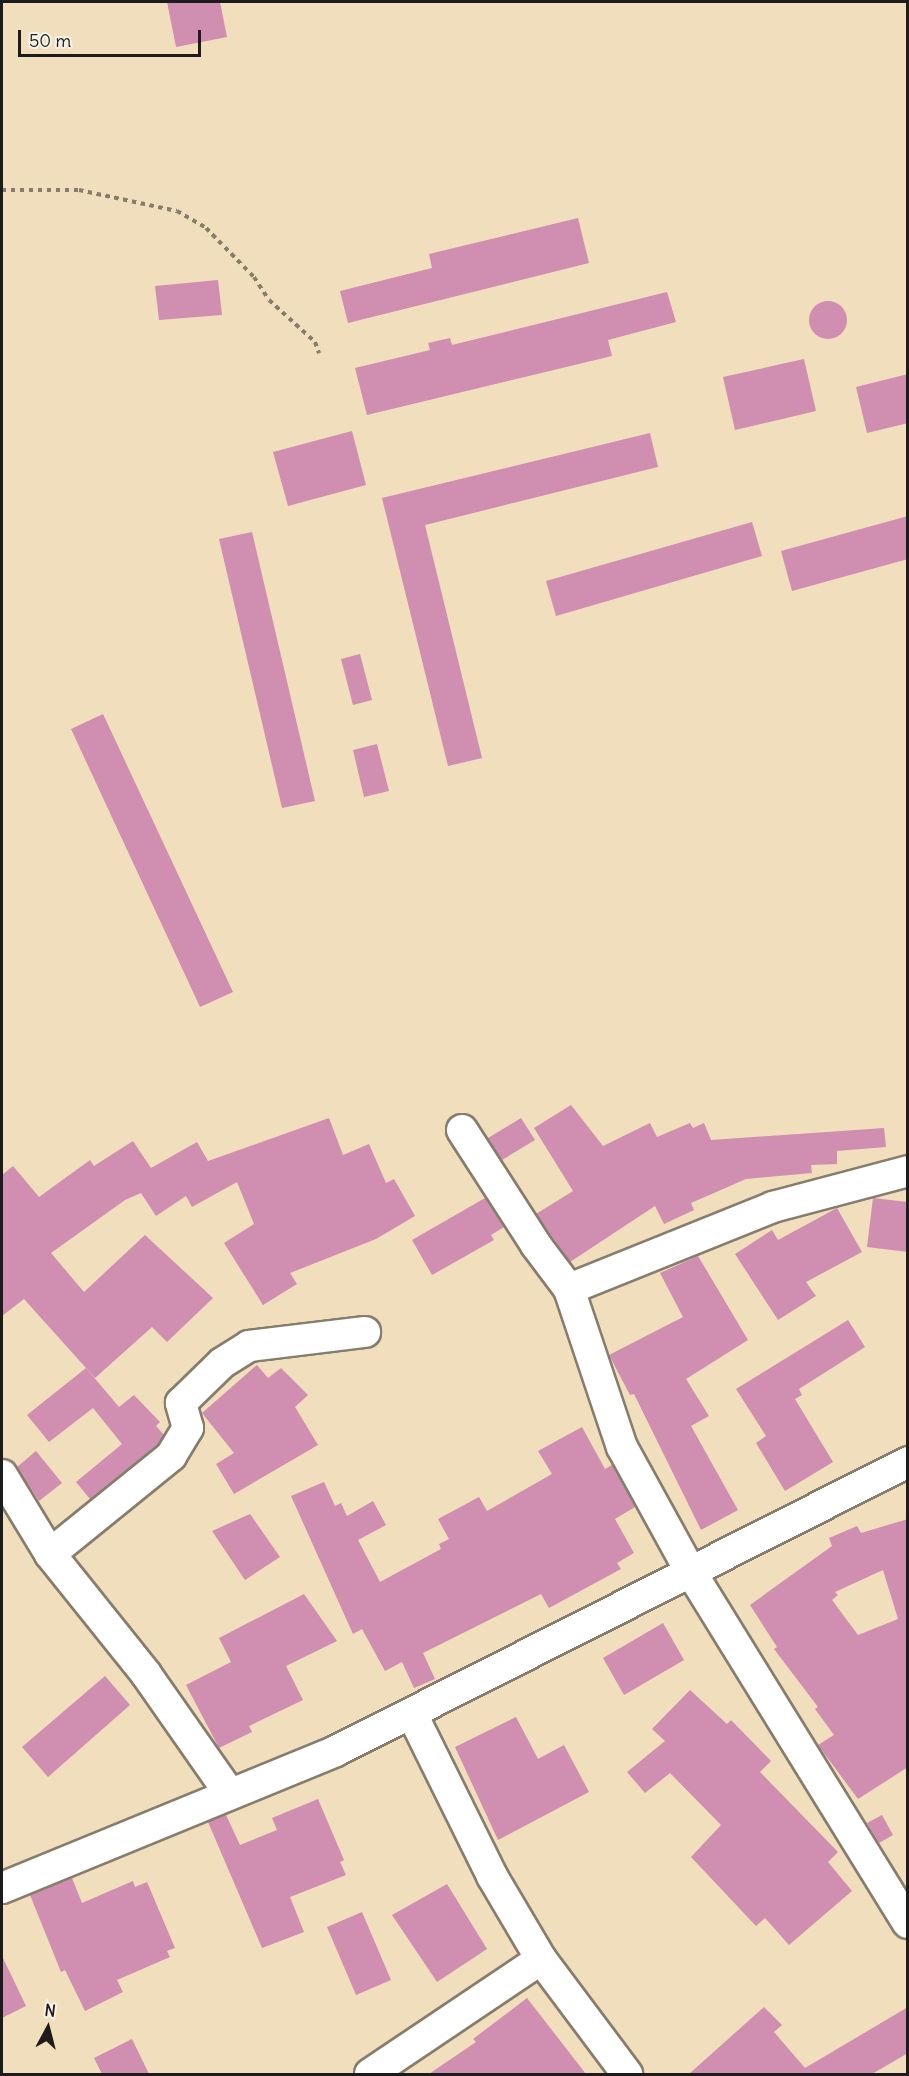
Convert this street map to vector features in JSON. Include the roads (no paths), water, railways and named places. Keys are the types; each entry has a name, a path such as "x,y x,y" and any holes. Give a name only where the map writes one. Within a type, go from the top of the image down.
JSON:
{"street":[{"path":"462,1131 536,1245 569,1289 622,1448 689,1569 908,1923"},
{"path":"569,1289 773,1207 908,1171"},
{"path":"50,1554 171,1456 188,1428 181,1403 222,1363 249,1346 365,1332"},
{"path":"2,1888 336,1751 412,1714 689,1569 908,1461"},
{"path":"2,1475 50,1554 146,1674 230,1794"},
{"path":"412,1714 492,1876 541,1959 627,2074"},
{"path":"370,2074 541,1959"}]}
